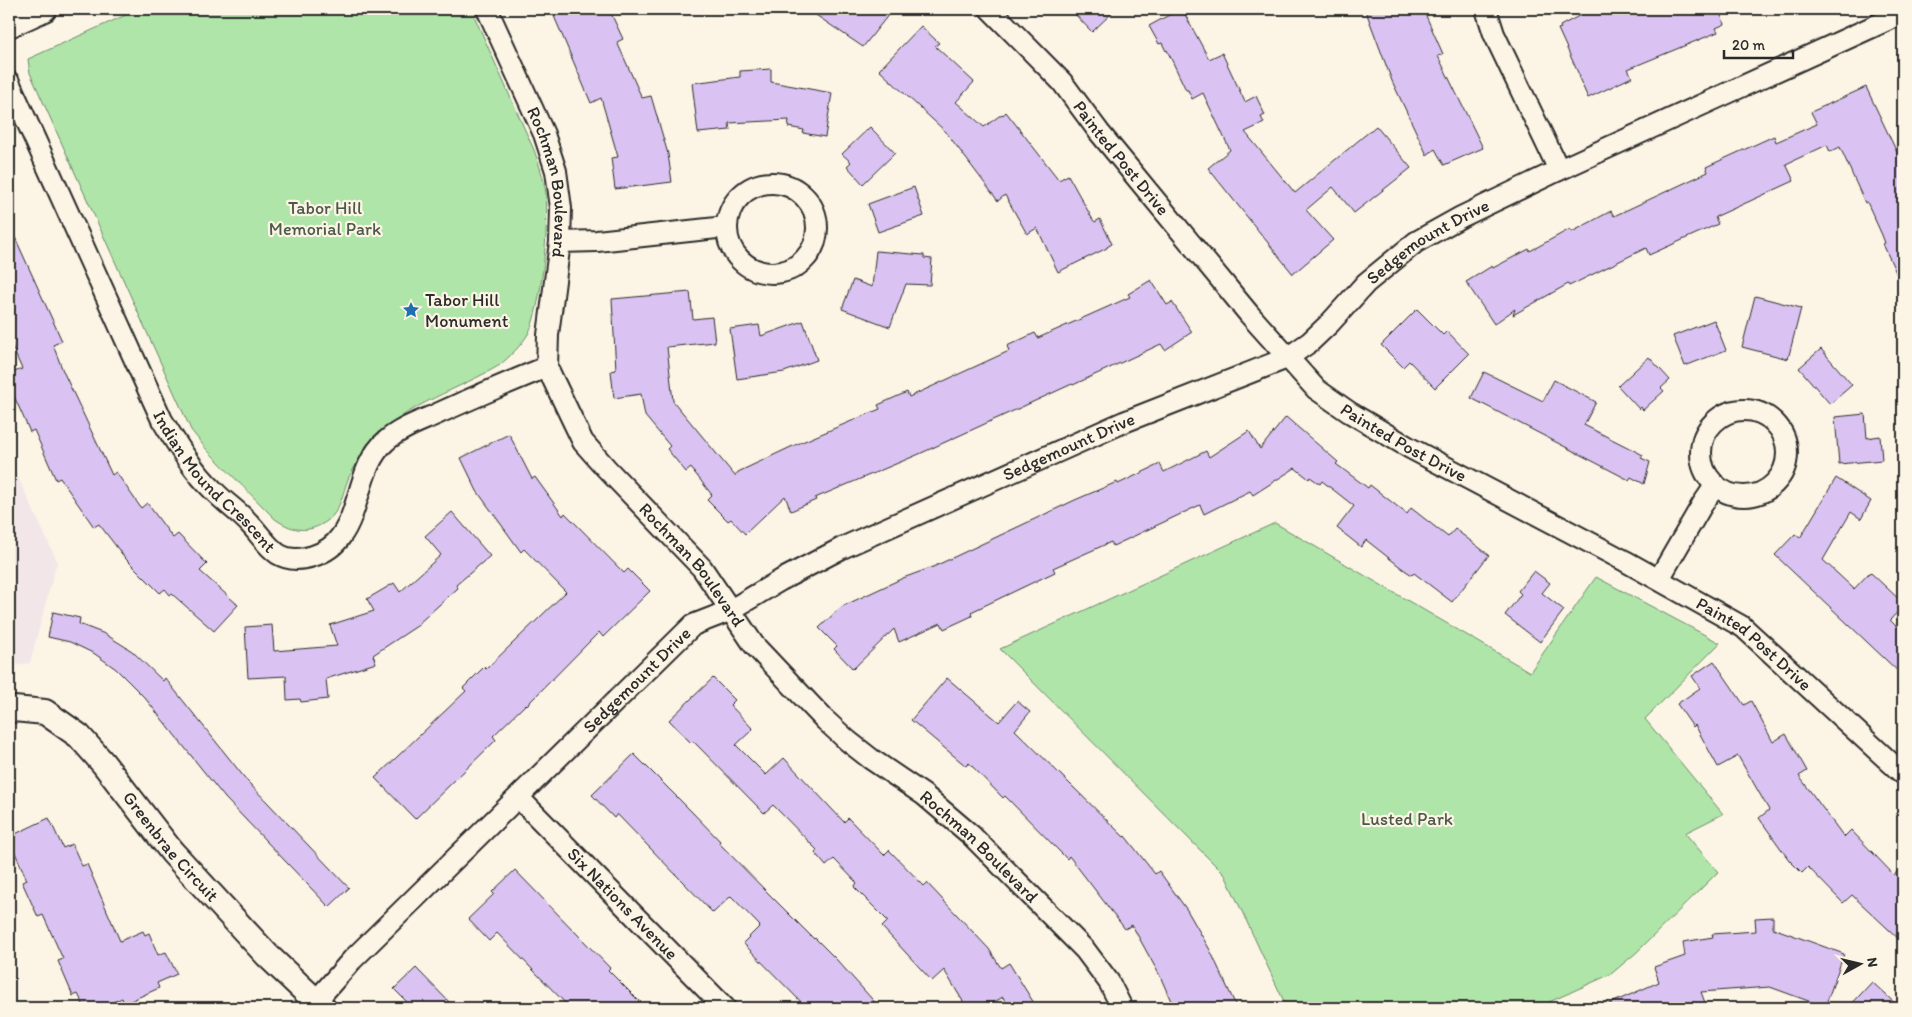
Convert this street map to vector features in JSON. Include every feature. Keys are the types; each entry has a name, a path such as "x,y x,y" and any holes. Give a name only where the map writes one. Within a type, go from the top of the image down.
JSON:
{"street":[{"path":"9,25 44,9"},
{"name":"Rochman Boulevard","path":"487,9 552,154 556,171 561,208 560,242 548,335 547,367 585,445 702,568 754,646 825,720 871,759 924,795 971,836 1085,950 1109,982 1122,1008"},
{"name":"Painted Post Drive","path":"990,9 1062,82 1112,148 1248,314 1316,389 1348,412 1394,439 1659,579 1743,627 1903,774"},
{"path":"1486,9 1494,34 1559,170"},
{"name":"Sedgemount Drive","path":"319,1005 352,960 693,625 729,610 842,548 1124,422 1287,358 1310,342 1366,283 1416,242 1461,217 1559,170 1900,16"},
{"name":"Indian Mound Crescent","path":"9,82 162,420 182,452 212,489 249,522 263,540 278,554 291,558 303,558 314,556 330,548 344,530 373,456 385,441 414,424 547,367"},
{"path":"768,182 789,185 807,198 817,218 817,239 807,259 788,271 766,274 746,266 732,249 726,227 732,206 747,190 768,182"},
{"path":"560,242 597,241 726,227"},
{"path":"1750,409 1768,416 1785,436 1788,462 1777,484 1753,497 1730,496 1716,486 1706,473 1700,449 1708,427 1730,411 1750,409"},
{"path":"1659,579 1702,505 1716,486"},
{"name":"Greenbrae Circuit","path":"9,711 14,709 45,712 79,736 103,763 172,852 267,955 319,1005"},
{"name":"Six Nations Avenue","path":"519,798 725,1008"}],"shaded area":[{"path":"9,458 57,561 30,663 9,666"}],"green space":[{"name":"Tabor Hill Memorial Park","path":"139,9 471,9 536,155 543,177 547,207 541,286 533,322 528,334 519,347 500,365 418,406 374,439 349,477 334,514 324,523 311,529 293,528 275,519 207,450 191,430 30,73 28,59"},
{"name":"Lusted Park","path":"1275,523 1530,672 1596,577 1720,643 1645,719 1723,814 1685,833 1718,872 1636,953 1611,974 1536,1008 1287,1008 1225,875 1000,649"}],"building":[{"path":"551,9 609,9 623,39 617,42 642,98 651,96 668,154 672,182 615,189 611,158 618,157 601,98 591,103"},
{"path":"807,9 893,9 863,47"},
{"path":"1070,9 1116,9 1092,32"},
{"path":"1182,9 1209,59 1222,53 1245,102 1256,96 1265,115 1261,117 1264,123 1245,132 1295,193 1376,126 1411,168 1354,213 1333,187 1306,210 1333,240 1293,274 1208,168 1230,150 1203,93 1192,99 1167,50 1162,43 1159,44 1149,26"},
{"path":"1365,9 1423,9 1443,54 1438,56 1483,148 1444,165 1435,149 1427,155 1392,81"},
{"path":"1592,9 1718,9 1725,24 1716,28 1718,32 1628,69 1632,77 1588,98 1558,29 1561,28 1560,26"},
{"path":"921,26 939,43 935,46 974,82 956,102 984,127 1006,112 1059,180 1068,175 1093,220 1095,222 1100,219 1112,244 1058,272 1037,228 1027,234 1005,195 998,201 946,132 879,70"},
{"path":"771,69 771,82 832,93 825,137 803,133 804,130 788,127 789,120 729,123 730,130 698,133 692,83 740,77 740,71"},
{"path":"1866,87 1903,165 1903,288 1883,244 1885,243 1882,235 1867,202 1865,203 1840,147 1830,152 1827,145 1786,164 1794,181 1715,217 1718,224 1649,255 1646,248 1569,286 1568,284 1513,315 1515,309 1494,324 1466,282 1492,266 1493,268 1529,249 1530,251 1570,229 1572,232 1611,211 1614,216 1708,172 1706,167 1774,136 1776,142 1817,124 1811,112"},
{"path":"870,127 895,153 863,184 847,166 851,162 842,154"},
{"path":"914,187 924,216 878,232 868,204"},
{"path":"9,224 62,341 53,345 63,371 112,475 116,472 141,508 147,503 173,538 178,534 207,564 200,571 238,605 214,631 165,589 160,593 125,558 99,524 94,527 60,478 56,480 34,430 30,432 9,385 9,374 22,369 9,340"},
{"path":"876,251 924,255 924,258 932,259 930,285 906,284 890,327 842,309 853,280 872,287"},
{"path":"1151,280 1167,305 1172,302 1192,332 1165,350 1161,344 917,455 815,498 816,500 791,511 785,496 745,534 731,519 728,521 707,500 712,495 691,468 686,472 667,449 670,446 645,416 641,394 614,398 611,371 616,370 612,299 690,292 693,319 712,317 715,342 667,347 673,401 735,476 738,472 795,445 880,409 878,405 907,392 909,397 1009,351 1007,346 1035,333 1038,338 1130,297 1128,294"},
{"path":"1755,296 1801,308 1788,359 1742,347"},
{"path":"1417,309 1443,335 1447,331 1469,354 1435,388 1409,361 1403,367 1381,345"},
{"path":"1714,320 1726,350 1685,366 1673,336"},
{"path":"803,321 817,360 784,372 737,379 730,329 759,325 761,336"},
{"path":"1821,349 1852,385 1830,404 1799,368"},
{"path":"1649,357 1670,380 1661,388 1664,391 1643,410 1641,407 1639,409 1618,386"},
{"path":"1484,372 1543,401 1554,380 1596,402 1584,425 1643,455 1641,458 1650,462 1644,484 1631,477 1629,480 1471,398"},
{"path":"1865,414 1867,438 1880,436 1882,460 1839,464 1835,417"},
{"path":"1286,417 1338,462 1336,464 1368,488 1370,485 1407,514 1411,508 1448,537 1455,529 1489,555 1452,602 1414,573 1412,575 1403,569 1366,540 1361,547 1337,528 1354,506 1322,481 1320,484 1310,477 1309,479 1295,468 1253,495 1250,491 1204,514 1200,505 1113,546 1111,542 1053,568 1055,572 971,612 972,616 944,629 941,623 899,642 894,629 853,669 834,649 837,646 819,628 841,607 903,578 933,567 1075,500 1117,482 1118,484 1160,464 1164,472 1206,451 1209,457 1249,431 1260,449"},
{"path":"509,434 532,479 535,477 563,516 565,513 624,573 628,569 650,591 603,637 599,632 527,705 493,736 496,740 415,819 375,778 466,691 463,688 484,667 486,669 566,592 524,549 521,552 477,491 461,458"},
{"path":"1836,478 1871,501 1861,519 1851,512 1823,560 1854,589 1870,572 1903,603 1903,606 1890,620 1903,633 1903,676 1775,555 1795,534 1800,538"},
{"path":"452,512 490,556 456,585 458,588 420,624 373,655 376,663 326,679 328,699 301,702 300,699 287,700 286,676 248,678 245,627 272,625 274,651 337,646 330,625 374,611 367,599 394,583 400,592 441,555 425,536"},
{"path":"1534,571 1550,583 1542,593 1564,610 1540,642 1505,615 1521,594 1518,591"},
{"path":"53,612 80,618 79,624 105,634 132,651 163,681 165,678 248,782 349,888 329,907 225,798 145,698 116,669 95,654 70,642 48,637"},
{"path":"1714,661 1744,705 1751,701 1773,742 1786,734 1807,771 1799,776 1844,837 1851,830 1894,875 1903,865 1903,943 1852,895 1843,903 1808,867 1802,873 1789,860 1759,818 1769,810 1738,756 1718,767 1695,725 1693,727 1677,704 1700,688 1692,676"},
{"path":"713,678 735,700 730,705 753,729 736,745 766,775 784,758 844,822 848,818 884,855 889,850 924,886 927,883 989,949 1001,968 1009,963 1037,1008 1008,1008 1003,997 984,1008 967,1008 944,970 932,981 882,927 888,921 854,887 857,883 834,859 826,866 815,853 817,850 773,805 764,813 693,741 691,743 669,720"},
{"path":"947,678 999,722 1017,701 1030,712 1015,730 1125,836 1155,874 1159,871 1187,910 1210,950 1237,1008 1174,1008 1160,976 1132,925 1125,929 1069,856 1067,859 1005,796 1003,798 969,763 966,766 911,720"},
{"path":"634,754 720,841 719,843 768,893 836,959 880,1008 807,1008 743,943 760,926 731,896 713,913 617,814 614,818 592,795"},
{"path":"49,818 63,848 72,844 82,866 87,864 120,941 143,931 145,935 149,933 158,955 166,952 177,974 157,983 159,988 124,1004 122,998 100,1008 85,1008 78,994 73,996 58,961 63,959 43,915 38,917 22,882 27,880 9,839 9,837"},
{"path":"515,870 646,1008 570,1008 497,933 489,941 468,919"},
{"path":"1773,917 1773,928 1844,954 1825,1007 1770,987 1701,992 1707,1008 1600,1008 1659,982 1654,967 1685,956 1683,942 1713,937 1712,934 1756,931 1755,918"},
{"path":"416,968 455,1008 413,1008 394,989"},
{"path":"1872,982 1900,1008 1848,1008"}],"place":[{"name":"Tabor Hill Monument","path":"411,310"}]}
